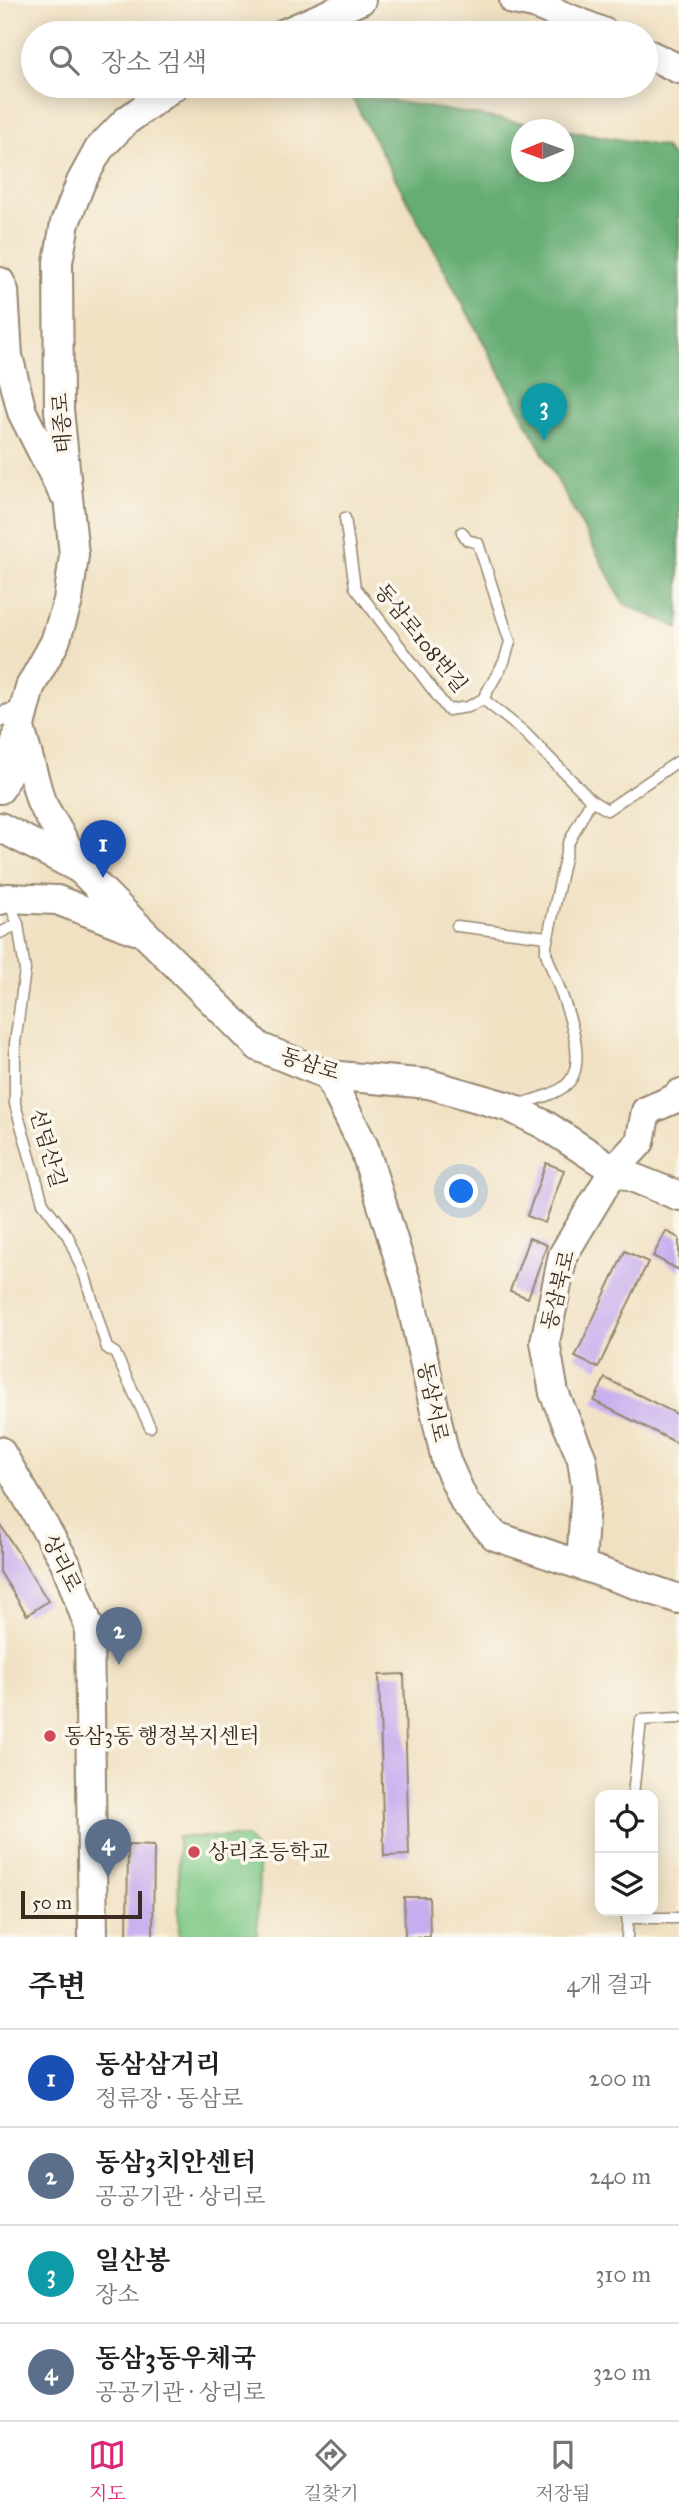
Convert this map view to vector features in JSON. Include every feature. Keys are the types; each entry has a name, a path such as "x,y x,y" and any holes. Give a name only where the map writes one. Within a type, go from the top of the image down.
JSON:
{"main road":[{"path":"313,21 361,0"},
{"path":"514,0 534,4 576,21"},
{"path":"658,59 679,69"},
{"name":"태종로","path":"0,789 8,772 14,718 55,642 68,601 74,555 59,410 58,261 65,223 81,182 99,149 126,121 158,98"},
{"path":"0,282 4,291 8,356 22,412 69,506"},
{"path":"22,412 59,410"},
{"path":"14,718 41,802 80,869"},
{"name":"동삼로","path":"0,827 80,869 259,1047 328,1075 429,1084 509,1107 545,1125 614,1170 679,1196"},
{"path":"6,903 57,900 145,934"},
{"name":"동삼서로","path":"328,1075 364,1147 408,1287 446,1461 465,1503 495,1536 679,1599"},
{"name":"동삼북로","path":"581,1565 586,1488 582,1459 554,1393 545,1342 563,1255 614,1170 640,1142 646,1111 674,1099 679,1094"},
{"name":"상리로","path":"0,1451 65,1562 89,1627 93,1937"}],"lane":[{"name":"동삼로108번길","path":"345,518 355,587 448,710 468,707 483,699 504,662 510,642 478,544 467,540 462,532"},
{"name":"동삼로108번길","path":"483,699 524,732 591,800"},
{"path":"509,1107 562,1089 569,1083 577,1065 576,1039 546,953 547,937 568,844 591,800 607,810 677,762 679,764"},
{"path":"0,933 6,903"},
{"name":"선덤산길","path":"6,903 25,970 15,1043 15,1104 24,1143 43,1203 68,1236 85,1276 107,1348 115,1353 150,1427"},
{"path":"457,926 547,937"},
{"path":"634,1790 641,1720 679,1718"},
{"path":"627,1916 627,1937"},
{"path":"653,1916 679,1918"}],"green space":[{"path":"352,98 374,98 511,121 511,182 574,182 574,132 664,147 679,165 679,628 624,604"},
{"path":"178,1837 246,1837 257,1851 257,1937 179,1937"}],"building":[{"path":"546,1163 564,1170 545,1223 527,1216"},
{"path":"666,1231 679,1238 679,1270 653,1256"},
{"path":"529,1238 547,1245 528,1298 510,1291"},
{"path":"625,1251 648,1262 598,1368 575,1357"},
{"path":"605,1378 679,1415 679,1444 594,1401"},
{"path":"0,1524 48,1601 27,1615 0,1572"},
{"path":"404,1674 409,1855 384,1856 379,1675"},
{"path":"128,1845 154,1846 153,1937 127,1937"},
{"path":"404,1897 429,1897 430,1937 405,1937"}],"place":[{"name":"일산봉","path":"544,441"},
{"name":"동삼삼거리","path":"103,878"},
{"name":"동삼3치안센터","path":"119,1665"},
{"name":"동삼3동 행정복지센터","path":"50,1736"},
{"name":"상리초등학교","path":"194,1852"},
{"name":"동삼3동우체국","path":"108,1877"}]}
